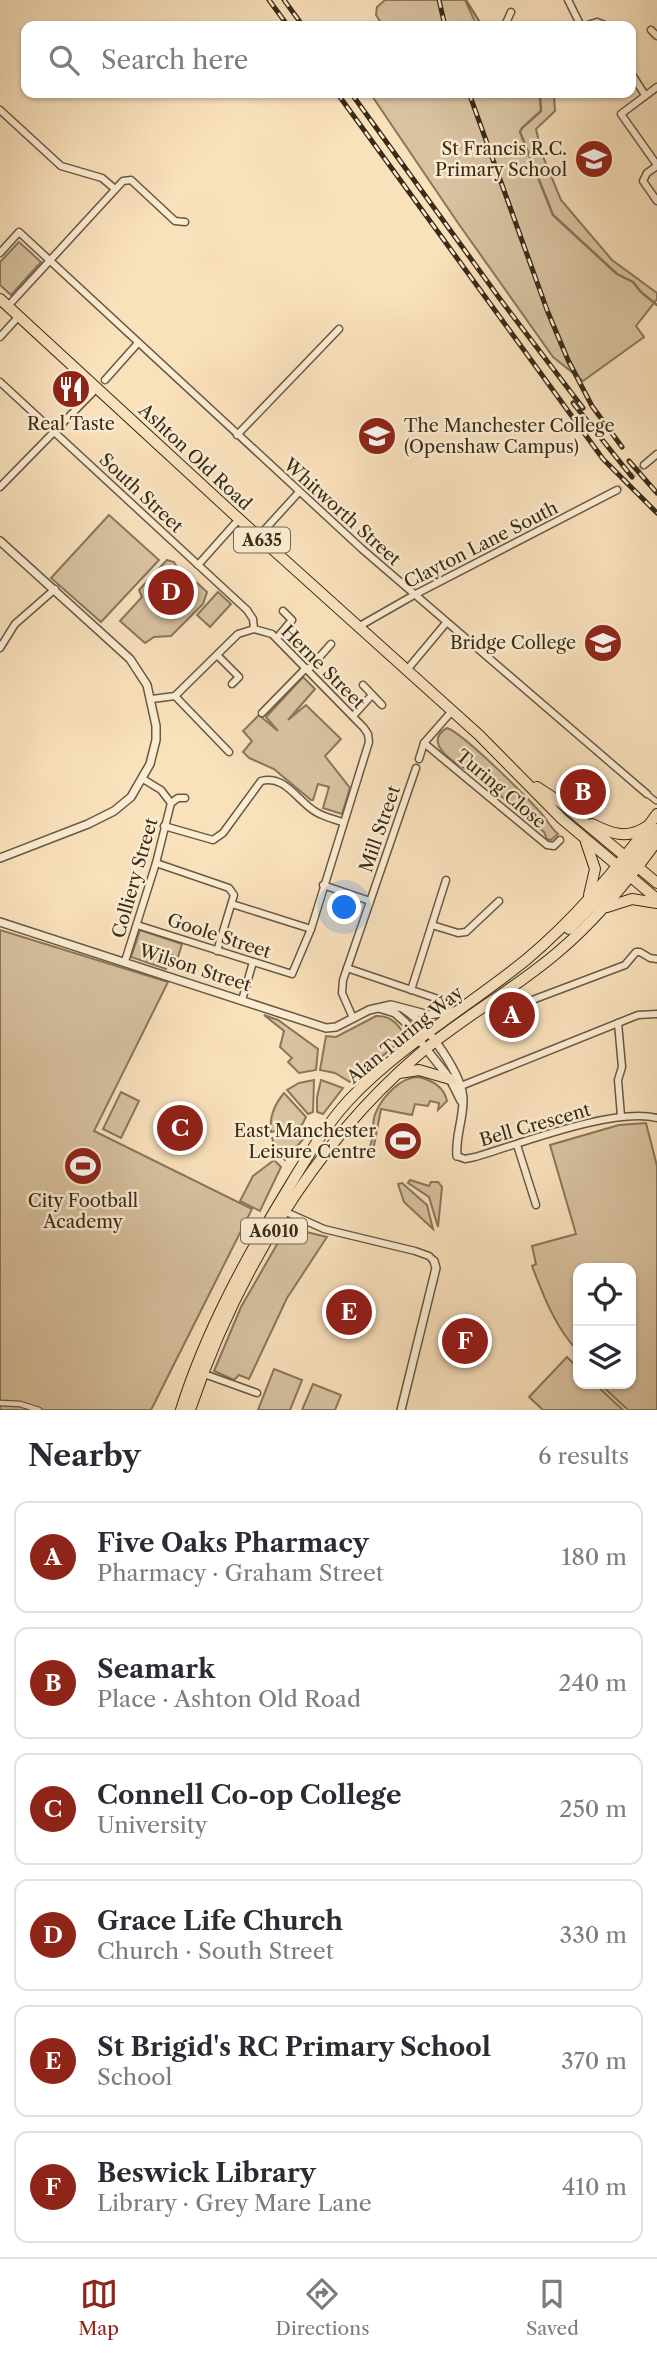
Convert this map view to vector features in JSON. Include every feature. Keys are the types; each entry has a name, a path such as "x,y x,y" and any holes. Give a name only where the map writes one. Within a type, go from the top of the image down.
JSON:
{"highway":[{"name":"Ashton Old Road","path":"4,302 258,537 452,711 583,838 657,901"},
{"name":"Ashton Old Road","path":"525,779 560,802 657,883"},
{"name":"A6010","path":"623,872 653,827 657,814"},
{"path":"579,818 619,835 653,827"},
{"path":"583,838 590,850 595,869 585,905"},
{"name":"A6010","path":"623,872 657,841"},
{"path":"539,947 552,944 578,921 623,872"},
{"name":"Alan Turing Way","path":"181,1410 226,1299 275,1209 319,1138 349,1100 374,1076 539,947 623,872"},
{"name":"Alan Turing Way","path":"190,1410 241,1290 286,1212 336,1137 398,1073 557,953 602,910 623,872"},
{"path":"602,910 632,899 657,901"},
{"path":"398,1073 419,1070 450,1079"}],"street":[{"path":"568,0 580,21"},
{"path":"507,21 511,12"},
{"path":"652,30 657,36"},
{"path":"636,80 645,95"},
{"path":"621,114 657,87"},
{"path":"615,106 657,165 647,173 643,181 657,201"},
{"path":"0,110 61,166 102,178 115,189"},
{"path":"4,302 49,261 123,181 131,180 175,220 185,222"},
{"name":"Whitworth Street","path":"0,253 19,232 414,595 656,801"},
{"path":"0,337 19,316"},
{"path":"237,435 339,329"},
{"path":"105,380 138,344"},
{"name":"South Street","path":"0,382 252,615 254,629"},
{"path":"0,487 97,388"},
{"path":"644,465 657,454"},
{"name":"Clayton Lane South","path":"358,627 414,595 617,490"},
{"path":"258,537 299,492"},
{"path":"198,565 239,519"},
{"path":"0,541 134,664 152,699 156,740 143,779 131,797 114,811 88,824 0,858"},
{"path":"0,648 15,624 55,589"},
{"path":"276,638 292,620 283,611"},
{"path":"406,671 446,623"},
{"name":"Herne Street","path":"175,696 239,634 254,629 267,631 368,734 369,742 311,929 292,974"},
{"path":"262,713 331,644"},
{"path":"217,655 239,677 232,684"},
{"path":"363,685 382,705"},
{"path":"353,716 372,695"},
{"path":"152,699 175,696 229,752"},
{"path":"419,759 425,743 452,711"},
{"name":"Turing Close","path":"425,743 547,845 554,846 561,840"},
{"name":"Mill Street","path":"353,1018 342,993 347,968 416,768"},
{"name":"Colliery Street","path":"143,779 161,790 170,803"},
{"path":"164,826 213,840 223,833 261,781 274,779 317,813 342,822"},
{"name":"Colliery Street","path":"125,961 156,863 170,803 186,798"},
{"path":"156,863 229,888 234,895 218,951"},
{"path":"411,990 446,880"},
{"path":"323,885 370,901"},
{"path":"432,925 458,933 466,932 499,901"},
{"path":"232,904 311,929"},
{"name":"Wilson Street","path":"0,922 326,1028 336,1027 391,1005 429,1015 458,1010"},
{"name":"Goole Street","path":"137,925 292,974"},
{"path":"527,1002 621,967 636,952 657,959"},
{"path":"242,1000 253,962"},
{"path":"347,968 444,1001"},
{"path":"391,1005 408,1012 461,1086 463,1105 457,1156"},
{"path":"378,1008 395,1013 424,1036"},
{"path":"461,1086 618,1023 646,1013 657,1014"},
{"path":"618,1023 622,1067 618,1080 621,1116"},
{"path":"431,1046 463,1105"},
{"name":"Bell Crescent","path":"457,1156 465,1159 475,1157 621,1116 648,1115 657,1118"},
{"path":"517,1145 536,1205"},
{"path":"286,1212 324,1229 415,1251 435,1261 436,1268 401,1410"},
{"path":"204,1374 257,1393"},
{"path":"0,1403 19,1404 39,1410"}],"shaded area":[{"path":"385,0 465,0 475,21 380,21 376,15 377,7"},
{"path":"373,98 554,98 555,111 536,129 542,154 561,200 612,260 657,293 657,299 636,326 644,337 583,381 553,357"},
{"path":"19,242 41,262 11,295 0,285 0,262"},
{"path":"109,515 159,560 101,622 51,578"},
{"path":"167,560 174,562 179,571 174,576 177,579 167,590 163,587 160,591 160,599 166,605 176,605 179,601 176,598 186,587 190,591 197,583 207,592 203,604 171,636 154,637 145,643 120,621 142,597 139,590"},
{"path":"218,592 231,604 210,627 197,615"},
{"path":"303,677 315,689 288,720 306,705 341,739 325,756 350,788 342,814 323,808 329,787 318,784 311,800 274,769 249,758 243,752 252,741 243,731 259,715 278,731 266,717"},
{"path":"447,728 495,766 534,805 558,834 551,840 547,839 544,832 471,771 450,759 439,746 438,740"},
{"name":"City Football Academy","path":"0,930 168,982 94,1131 252,1209 151,1410 0,1410"},
{"path":"140,930 182,944 178,957 171,955 166,969 131,957"},
{"path":"264,1015 278,1020 318,1049 316,1070 299,1073 288,1062 292,1058 280,1047 284,1031"},
{"path":"376,1016 389,1018 395,1023 403,1033 401,1041 350,1082 335,1073 320,1070 326,1036 336,1037"},
{"path":"418,1077 437,1084 447,1101 438,1110 439,1103 430,1101 428,1106 415,1104 412,1115 381,1109 372,1156 366,1155 371,1143 374,1116 383,1100 405,1080"},
{"path":"314,1080 313,1112 308,1114 287,1090 299,1083"},
{"path":"321,1080 343,1088 323,1114 317,1112"},
{"path":"121,1092 139,1101 121,1138 103,1129"},
{"path":"284,1093 306,1117 302,1125 271,1132 273,1111"},
{"path":"646,1123 657,1166 657,1410 628,1410 605,1389 636,1389 636,1263 573,1263 573,1345 557,1322 532,1266 536,1264 532,1246 576,1234 550,1145 619,1125"},
{"path":"304,1131 307,1135 285,1160 276,1149 272,1138"},
{"path":"274,1160 281,1167 260,1211 240,1201 253,1176"},
{"path":"410,1180 429,1186 431,1182 438,1182 442,1187 438,1227 429,1197 408,1183"},
{"path":"402,1183 427,1205 433,1229 404,1202 398,1184"},
{"path":"298,1230 327,1237 287,1298 249,1379 239,1375 234,1380 214,1371 241,1307 283,1234 285,1239"},
{"path":"567,1357 573,1363 573,1389 600,1389 623,1410 543,1410 529,1397"},
{"path":"274,1369 302,1380 290,1410 258,1410"},
{"path":"313,1384 341,1395 335,1410 302,1410"}],"waterway":[{"path":"466,0 479,21"},
{"path":"540,98 541,111 520,132 553,215 617,274 633,282 657,305"}],"tunnel":[{"path":"617,490 644,465"}],"railway":[{"path":"269,0 284,21"},
{"path":"284,0 299,21"},
{"path":"439,0 444,21"},
{"path":"341,98 603,459 657,513"},
{"path":"355,98 500,299 583,408"},
{"path":"471,98 547,310 568,360 592,406 622,447"},
{"path":"573,403 632,477"},
{"path":"629,461 657,493"}],"place":[{"name":"St Francis R.C. Primary School","path":"594,159"},
{"name":"Real Taste","path":"71,389"},
{"name":"The Manchester College (Openshaw Campus)","path":"377,436"},
{"name":"Grace Life Church","path":"171,592"},
{"name":"Bridge College","path":"603,643"},
{"name":"Seamark","path":"583,792"},
{"name":"Five Oaks Pharmacy","path":"512,1015"},
{"name":"Connell Co-op College","path":"180,1128"},
{"name":"East Manchester Leisure Centre","path":"403,1141"},
{"name":"City Football Academy","path":"83,1166"},
{"name":"St Brigid's RC Primary School","path":"349,1312"},
{"name":"Beswick Library","path":"465,1341"}]}
